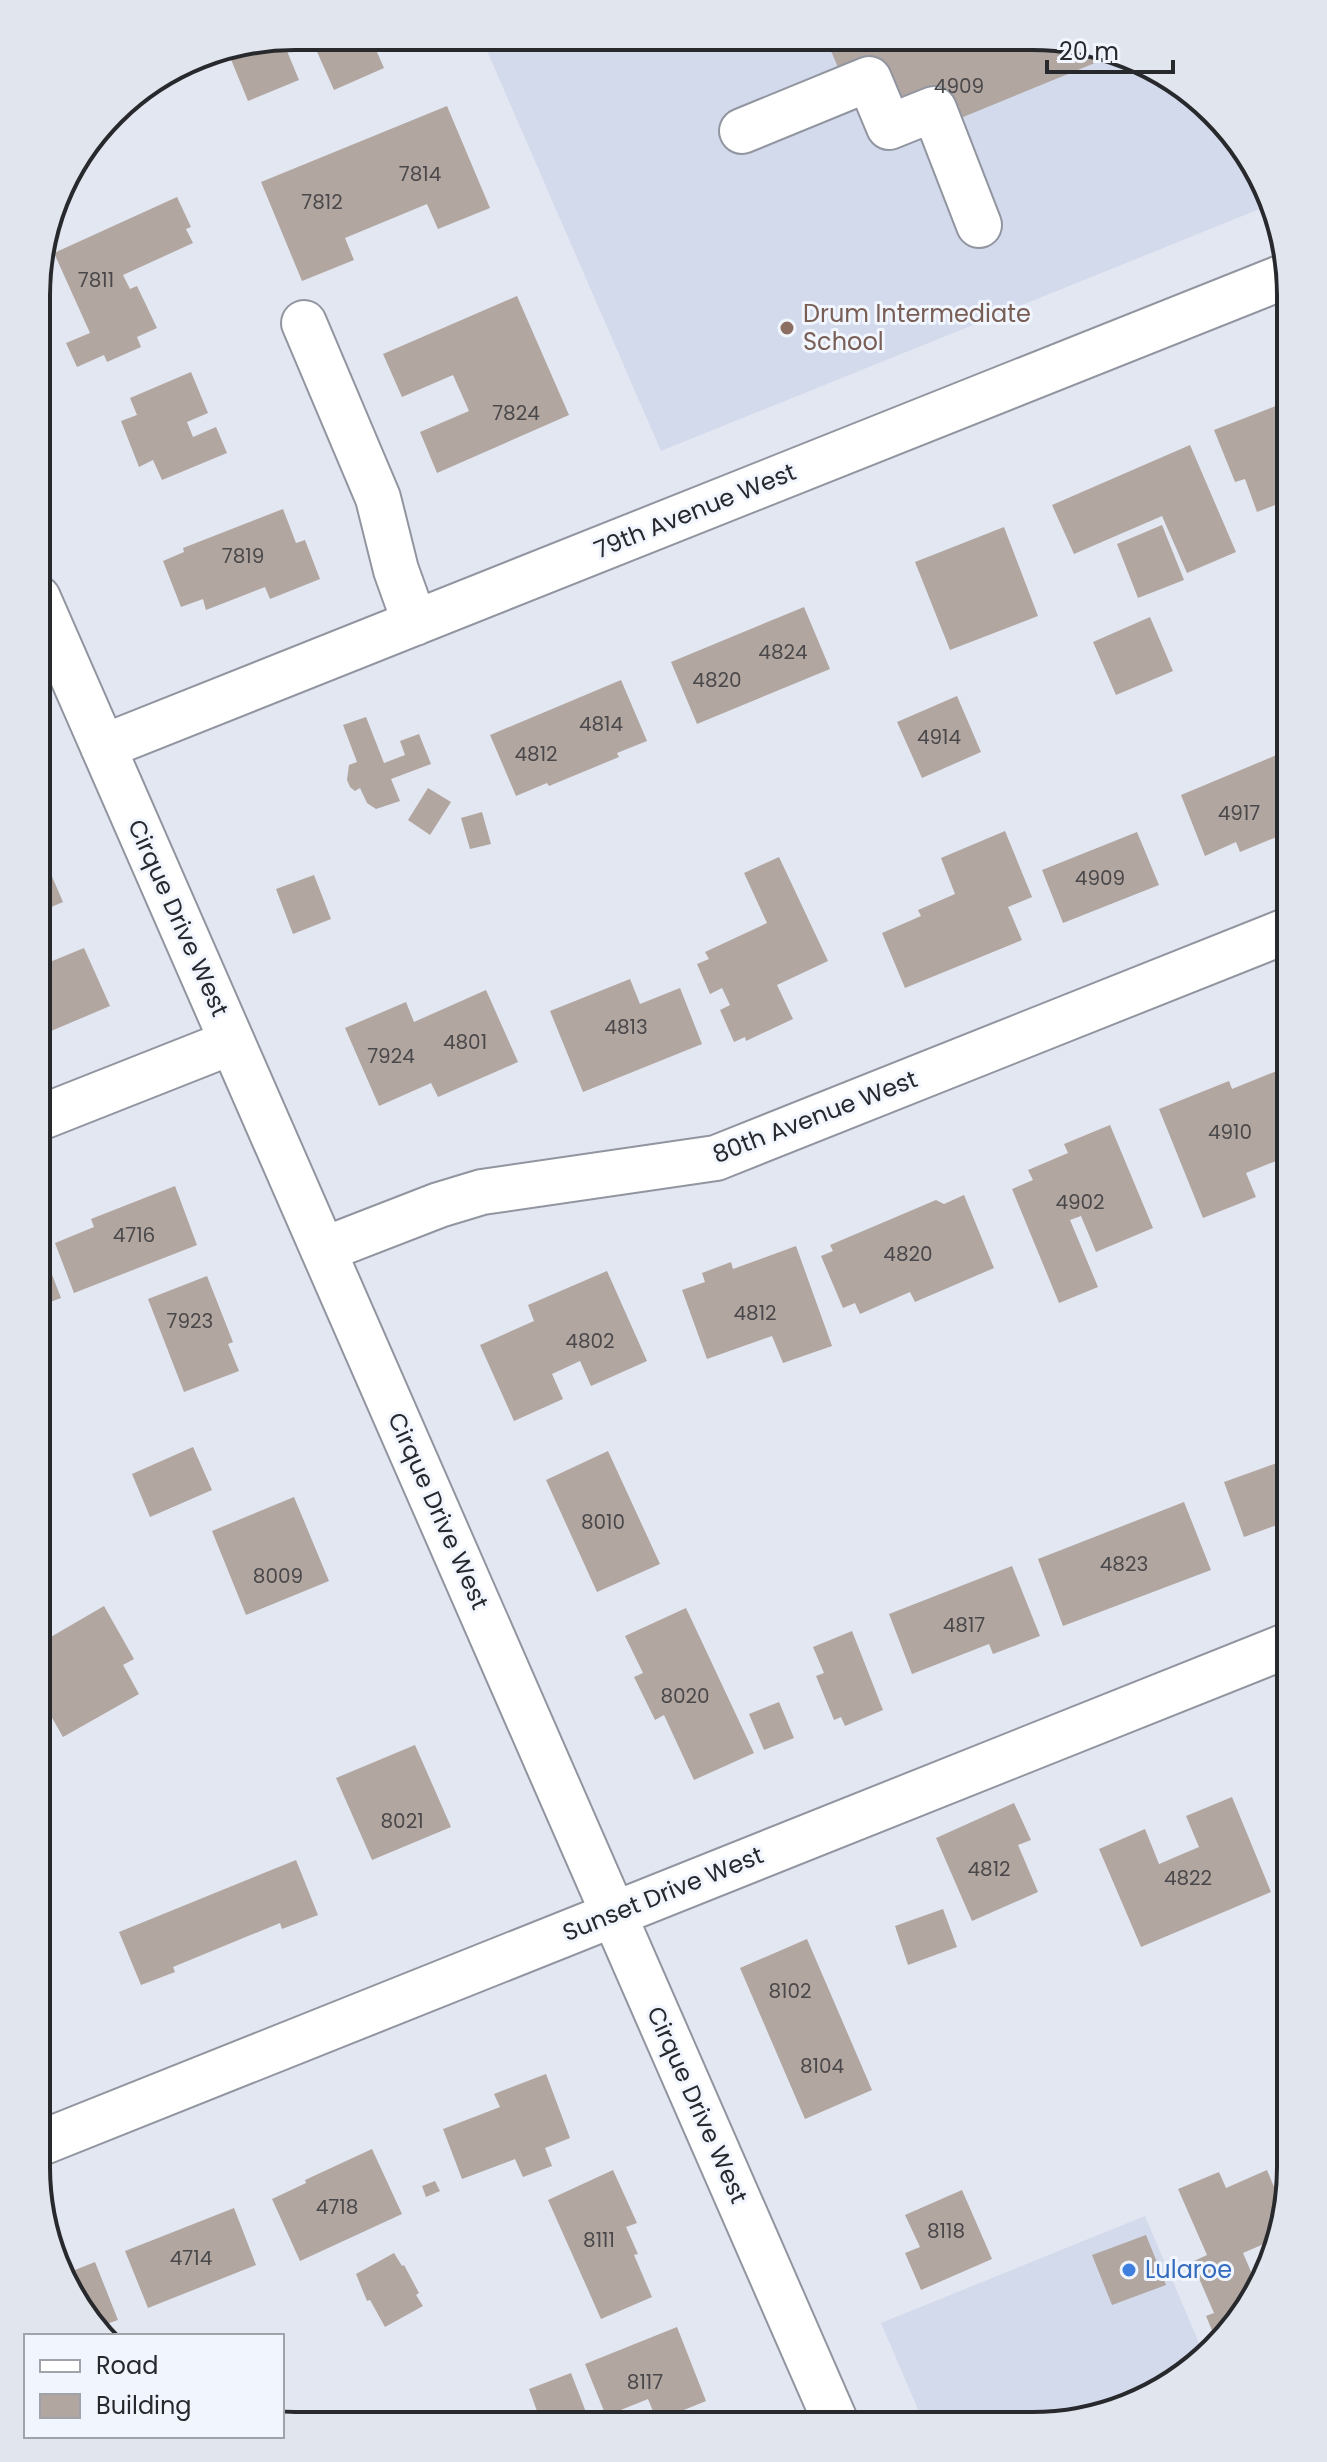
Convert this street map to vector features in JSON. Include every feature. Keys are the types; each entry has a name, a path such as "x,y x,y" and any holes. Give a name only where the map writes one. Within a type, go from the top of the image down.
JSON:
{"street":[{"path":"742,131 869,79 889,127 934,109 979,225"},
{"name":"79th Avenue West","path":"103,747 1276,280"},
{"path":"304,323 378,498 396,570 415,623"},
{"name":"Cirque Drive West","path":"50,626 831,2412"},
{"name":"80th Avenue West","path":"323,1250 439,1205 482,1192 716,1158 1277,935"},
{"path":"50,1114 232,1042"},
{"name":"Sunset Drive West","path":"50,2139 1276,1650"}],"shaded area":[{"name":"Drum Intermediate School","path":"487,50 1032,50 1079,55 1140,75 1168,91 1216,134 1236,159 1252,187 1261,209 661,451"},
{"path":"1145,2216 1200,2345 1181,2361 1140,2387 1079,2407 1032,2412 919,2412 881,2323"}],"building":[{"path":"316,50 376,50 384,68 334,90"},
{"path":"831,50 1032,50 1101,61 951,122 891,114 842,77"},
{"path":"287,51 299,80 248,101 231,58"},
{"path":"447,106 490,208 438,229 427,204 345,238 354,260 302,281 261,182"},
{"path":"177,197 191,227 186,229 193,243 123,275 130,289 137,286 157,328 137,337 141,347 107,362 104,355 77,367 66,343 90,333 54,253"},
{"path":"517,296 569,415 437,473 420,432 469,411 453,375 402,397 383,354"},
{"path":"191,372 208,413 187,422 193,437 216,427 227,453 162,480 153,460 139,467 121,421 137,415 130,398"},
{"path":"1277,405 1277,504 1257,512 1245,479 1235,482 1214,430"},
{"path":"1190,445 1236,552 1187,573 1162,516 1074,554 1052,505"},
{"path":"283,509 296,543 305,540 320,579 270,599 265,587 206,610 203,599 181,607 163,561 184,552 183,548"},
{"path":"1162,525 1184,580 1138,598 1117,544"},
{"path":"1004,527 1038,616 950,650 915,562"},
{"path":"804,607 830,669 697,724 671,662"},
{"path":"1150,617 1173,671 1116,695 1093,642"},
{"path":"621,680 647,741 617,753 619,757 516,796 490,735"},
{"path":"957,696 981,752 922,778 897,722"},
{"path":"366,717 384,763 405,755 400,741 419,734 431,764 391,779 400,801 376,809 367,803 360,788 355,791 347,780 349,765 357,762 343,725"},
{"path":"1277,755 1277,837 1240,852 1236,842 1205,856 1181,795"},
{"path":"428,788 451,802 430,835 408,820"},
{"path":"482,812 491,844 470,849 461,818"},
{"path":"1005,831 1032,897 1008,907 1022,940 905,988 882,933 921,916 918,910 955,894 941,858"},
{"path":"1137,832 1159,885 1063,923 1042,870"},
{"path":"779,857 828,961 777,985 793,1019 746,1041 745,1037 734,1042 720,1010 730,1005 722,988 710,994 697,964 709,959 705,952 767,923 744,873"},
{"path":"50,872 63,902 50,908"},
{"path":"314,875 331,919 293,934 276,889"},
{"path":"84,948 110,1006 50,1031 50,962"},
{"path":"630,979 640,1004 680,988 702,1044 583,1092 550,1011"},
{"path":"486,990 518,1062 438,1097 431,1083 379,1106 345,1028 406,1002 414,1022"},
{"path":"1277,1071 1277,1161 1246,1173 1256,1197 1203,1218 1159,1109 1229,1081 1232,1089"},
{"path":"1110,1125 1153,1228 1096,1252 1081,1216 1070,1220 1098,1287 1059,1303 1012,1189 1033,1180 1028,1170 1068,1153 1064,1144"},
{"path":"175,1186 197,1245 74,1293 55,1243 94,1227 91,1219"},
{"path":"964,1195 994,1268 915,1302 910,1292 860,1314 855,1303 843,1308 821,1256 833,1251 830,1245 936,1200 944,1204"},
{"path":"796,1246 832,1346 783,1363 772,1336 707,1359 682,1290 705,1282 702,1273 731,1262 733,1269"},
{"path":"50,1269 61,1298 50,1302"},
{"path":"607,1271 647,1361 591,1386 580,1361 552,1374 563,1399 514,1421 480,1345 534,1321 528,1305"},
{"path":"207,1276 233,1342 228,1344 239,1371 184,1392 148,1299"},
{"path":"193,1447 212,1490 150,1517 132,1474"},
{"path":"608,1451 660,1564 597,1592 546,1480"},
{"path":"1276,1463 1276,1525 1244,1537 1224,1482"},
{"path":"294,1497 329,1581 246,1615 212,1531"},
{"path":"1184,1502 1211,1570 1063,1626 1038,1559"},
{"path":"1012,1566 1040,1636 993,1654 989,1644 912,1674 889,1614"},
{"path":"104,1606 134,1659 123,1665 139,1694 63,1737 50,1714 50,1637"},
{"path":"686,1608 754,1753 694,1780 664,1715 655,1720 634,1677 643,1673 625,1636"},
{"path":"852,1631 883,1710 845,1726 841,1717 834,1720 816,1676 824,1673 813,1647"},
{"path":"779,1702 794,1738 764,1750 749,1714"},
{"path":"415,1745 451,1827 372,1860 336,1778"},
{"path":"1232,1797 1271,1892 1141,1947 1099,1849 1145,1829 1159,1864 1199,1847 1186,1816"},
{"path":"1014,1803 1031,1840 1018,1845 1038,1892 972,1921 936,1838"},
{"path":"296,1860 318,1915 282,1929 280,1923 173,1967 175,1972 141,1985 119,1932"},
{"path":"943,1909 957,1947 908,1965 895,1926"},
{"path":"807,1939 872,2090 805,2119 740,1968"},
{"path":"546,2074 570,2138 545,2148 552,2166 523,2177 515,2159 462,2179 443,2129 500,2107 494,2094"},
{"path":"372,2149 402,2214 300,2261 272,2199"},
{"path":"613,2170 637,2223 626,2227 652,2297 601,2319 548,2200"},
{"path":"1267,2170 1276,2191 1275,2199 1264,2244 1243,2253 1252,2273 1226,2316 1212,2331 1206,2316 1214,2313 1192,2262 1207,2255 1178,2189 1219,2172 1226,2188"},
{"path":"435,2181 440,2191 426,2197 422,2186"},
{"path":"962,2190 992,2259 921,2290 905,2253 920,2247 905,2215"},
{"path":"234,2208 256,2265 148,2308 125,2251"},
{"name":"Lularoe","path":"1146,2235 1166,2285 1112,2305 1092,2255"},
{"path":"394,2253 404,2265 423,2306 385,2327 370,2300 367,2301 356,2274"},
{"path":"95,2262 118,2320 108,2324 91,2303 73,2271"},
{"path":"677,2327 706,2401 679,2412 653,2412 648,2399 616,2412 604,2412 585,2364"},
{"path":"571,2373 586,2412 537,2412 529,2389"}],"place":[{"name":"Drum Intermediate School","path":"787,328"},
{"name":"Lularoe","path":"1129,2270"}]}
